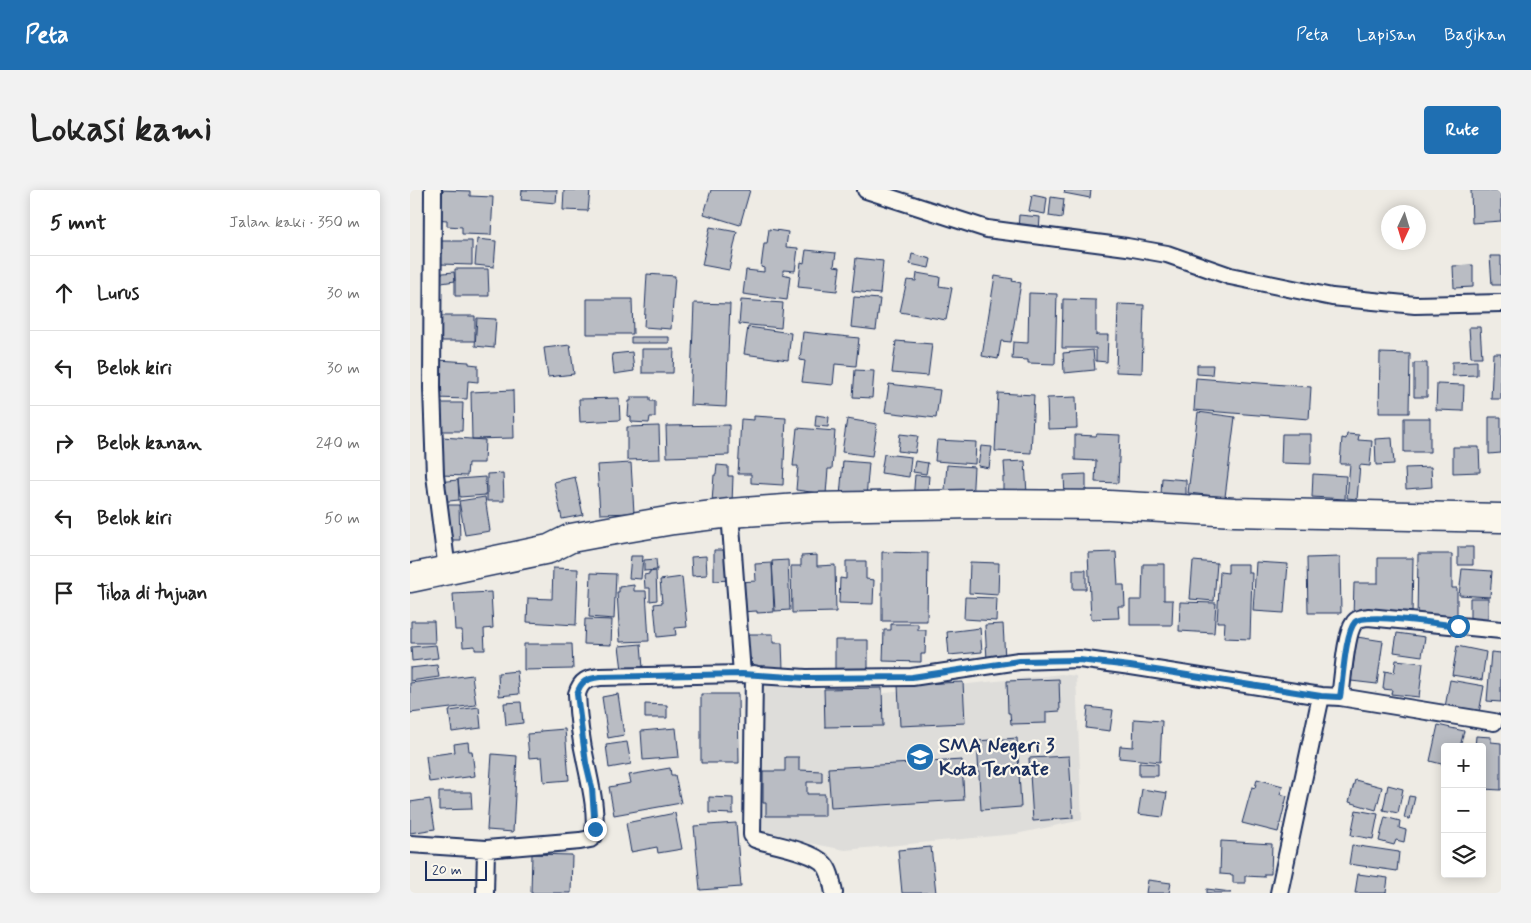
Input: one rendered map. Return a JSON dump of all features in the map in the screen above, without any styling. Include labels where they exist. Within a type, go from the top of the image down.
[{"type":"highway","points":[[410,578],[673,520],[730,513],[814,507],[976,504],[1109,505],[1235,512],[1501,518]]},
{"type":"street","points":[[434,190],[432,407],[435,475],[447,570]]},
{"type":"street","points":[[866,190],[987,229],[1167,254],[1230,276],[1332,297],[1415,305],[1501,303]]},
{"type":"street","points":[[730,513],[748,674],[752,835],[755,839],[814,857],[823,862],[827,868],[834,893]]},
{"type":"street","points":[[1340,697],[1348,643],[1354,622],[1358,619],[1368,617],[1501,630]]},
{"type":"street","points":[[410,844],[486,849],[580,841],[594,836],[592,788],[586,763],[577,694],[579,686],[588,679],[600,677],[748,674],[806,678],[912,677],[1019,661],[1079,660],[1130,666],[1321,696],[1340,697],[1494,722]]},
{"type":"street","points":[[1279,893],[1321,696]]},
{"type":"street","points":[[485,893],[486,849]]},
{"type":"shaded area","name":"SMA Negeri 3 Kota Ternate","points":[[1062,674],[1076,676],[1082,820],[1016,834],[845,850],[759,833],[761,683],[876,694]]},
{"type":"building","points":[[437,190],[470,191],[470,196],[493,197],[491,235],[462,234],[462,227],[447,226],[447,220],[435,219]]},
{"type":"building","points":[[522,190],[557,190],[556,203],[521,200]]},
{"type":"building","points":[[564,190],[590,190],[588,211],[563,210]]},
{"type":"building","points":[[711,190],[750,190],[740,225],[704,214]]},
{"type":"building","points":[[1065,190],[1091,190],[1090,198],[1064,193]]},
{"type":"building","points":[[1471,190],[1501,190],[1501,221],[1472,223]]},
{"type":"building","points":[[1032,195],[1047,198],[1045,214],[1029,211]]},
{"type":"building","points":[[1051,197],[1064,199],[1062,218],[1049,216]]},
{"type":"building","points":[[1019,215],[1040,217],[1039,232],[1018,229]]},
{"type":"building","points":[[710,227],[737,232],[729,270],[702,265]]},
{"type":"building","points":[[769,229],[788,232],[786,247],[798,248],[795,271],[783,270],[783,274],[790,276],[787,300],[743,294],[746,270],[764,272],[764,268],[761,267],[764,244],[767,244]]},
{"type":"building","points":[[477,239],[496,241],[494,267],[475,265]]},
{"type":"building","points":[[441,241],[472,241],[472,265],[440,264]]},
{"type":"building","points":[[806,250],[836,253],[834,266],[840,267],[837,291],[798,287],[801,262],[804,263]]},
{"type":"building","points":[[912,254],[931,259],[929,268],[910,264]]},
{"type":"building","points":[[1490,256],[1501,256],[1501,285],[1492,285]]},
{"type":"building","points":[[856,258],[883,261],[880,294],[852,291]]},
{"type":"building","points":[[1473,265],[1473,287],[1454,288],[1453,266]]},
{"type":"building","points":[[455,269],[488,269],[489,296],[455,296]]},
{"type":"building","points":[[454,272],[455,281],[435,284],[433,274]]},
{"type":"building","points":[[917,273],[940,277],[939,286],[952,288],[946,320],[900,312],[907,280],[916,281]]},
{"type":"building","points":[[647,274],[675,276],[671,329],[644,327]]},
{"type":"building","points":[[995,276],[1013,279],[1012,281],[1021,283],[1011,342],[1001,341],[998,359],[982,356]]},
{"type":"building","points":[[1029,293],[1057,294],[1055,364],[1028,363],[1028,360],[1012,359],[1013,342],[1028,343]]},
{"type":"building","points":[[854,297],[880,299],[876,330],[851,327]]},
{"type":"building","points":[[587,299],[632,299],[633,334],[587,334]]},
{"type":"building","points":[[1063,299],[1096,300],[1096,335],[1108,335],[1107,362],[1096,361],[1096,348],[1062,348]]},
{"type":"building","points":[[741,300],[783,303],[781,328],[739,324]]},
{"type":"building","points":[[694,303],[730,304],[726,407],[690,405]]},
{"type":"building","points":[[1118,304],[1144,305],[1142,373],[1116,372]]},
{"type":"building","points":[[440,316],[475,316],[475,341],[440,341]]},
{"type":"building","points":[[477,318],[496,319],[494,348],[475,346]]},
{"type":"building","points":[[748,327],[791,333],[788,360],[744,354]]},
{"type":"building","points":[[1469,327],[1480,327],[1482,357],[1471,357]]},
{"type":"building","points":[[803,332],[859,338],[856,366],[835,364],[833,385],[802,382],[805,361],[800,360]]},
{"type":"building","points":[[631,337],[669,337],[669,343],[631,343]]},
{"type":"building","points":[[896,341],[932,344],[928,376],[892,373]]},
{"type":"building","points":[[570,345],[574,374],[548,377],[544,348]]},
{"type":"building","points":[[642,349],[674,349],[673,373],[642,373]]},
{"type":"building","points":[[1093,350],[1095,370],[1064,373],[1063,353]]},
{"type":"building","points":[[632,352],[634,371],[614,374],[612,354]]},
{"type":"building","points":[[1380,353],[1410,354],[1409,413],[1379,413]]},
{"type":"building","points":[[1493,353],[1501,353],[1501,399],[1491,399]]},
{"type":"building","points":[[438,360],[469,362],[469,364],[478,365],[478,382],[468,381],[467,399],[436,398]]},
{"type":"building","points":[[1477,361],[1477,375],[1452,376],[1452,362]]},
{"type":"building","points":[[1414,363],[1427,363],[1427,397],[1414,397]]},
{"type":"building","points":[[1197,365],[1213,365],[1212,375],[1197,374]]},
{"type":"building","points":[[855,370],[874,371],[872,398],[853,397]]},
{"type":"building","points":[[1196,378],[1311,387],[1309,419],[1194,410]]},
{"type":"building","points":[[889,384],[940,390],[936,418],[885,412]]},
{"type":"building","points":[[1437,384],[1464,385],[1463,411],[1436,410]]},
{"type":"building","points":[[513,390],[514,438],[472,439],[471,392]]},
{"type":"building","points":[[998,393],[1034,395],[1031,453],[995,451]]},
{"type":"building","points":[[631,397],[650,397],[650,401],[655,401],[655,417],[650,417],[649,423],[631,422],[631,417],[628,416]]},
{"type":"building","points":[[1076,397],[1077,428],[1048,429],[1047,398]]},
{"type":"building","points":[[619,398],[620,420],[580,422],[579,399]]},
{"type":"building","points":[[440,403],[463,403],[462,431],[439,431]]},
{"type":"building","points":[[1198,412],[1235,417],[1225,497],[1188,493]]},
{"type":"building","points":[[816,415],[829,417],[828,427],[815,426]]},
{"type":"building","points":[[754,416],[786,418],[783,485],[751,483],[751,474],[738,474],[741,419],[754,420]]},
{"type":"building","points":[[1489,417],[1501,417],[1501,453],[1489,454]]},
{"type":"building","points":[[1404,418],[1430,418],[1430,452],[1404,452]]},
{"type":"building","points":[[847,419],[877,424],[872,456],[842,452]]},
{"type":"building","points":[[729,425],[729,455],[667,457],[666,426]]},
{"type":"building","points":[[659,426],[660,459],[627,460],[627,427]]},
{"type":"building","points":[[797,428],[835,431],[832,469],[828,469],[826,494],[796,490],[798,466],[793,466]]},
{"type":"building","points":[[900,434],[918,436],[915,453],[898,451]]},
{"type":"building","points":[[1097,434],[1120,435],[1118,483],[1095,482],[1096,461],[1075,460],[1075,435],[1096,436]]},
{"type":"building","points":[[1282,434],[1311,434],[1311,464],[1281,463]]},
{"type":"building","points":[[1347,434],[1359,435],[1358,440],[1372,441],[1370,466],[1360,465],[1357,499],[1347,498],[1350,464],[1340,464],[1342,438],[1346,439]]},
{"type":"building","points":[[442,437],[485,440],[484,463],[468,463],[467,476],[441,475]]},
{"type":"building","points":[[1392,438],[1394,464],[1376,465],[1375,439]]},
{"type":"building","points":[[937,440],[976,442],[975,464],[935,461]]},
{"type":"building","points":[[981,446],[992,447],[989,468],[978,466]]},
{"type":"building","points":[[1453,447],[1479,447],[1480,472],[1453,473]]},
{"type":"building","points":[[884,454],[911,457],[909,477],[881,473]]},
{"type":"building","points":[[843,461],[869,463],[866,498],[840,496]]},
{"type":"building","points":[[915,461],[928,463],[926,474],[913,472]]},
{"type":"building","points":[[1025,461],[1027,494],[1006,495],[1006,490],[1003,490],[1003,477],[1005,477],[1004,462]]},
{"type":"building","points":[[631,463],[634,513],[600,514],[597,465]]},
{"type":"building","points":[[717,465],[728,466],[728,476],[733,476],[732,504],[712,502],[714,475],[716,475]]},
{"type":"building","points":[[947,465],[974,467],[972,503],[944,501]]},
{"type":"building","points":[[1431,467],[1432,487],[1406,489],[1405,468]]},
{"type":"building","points":[[503,473],[504,501],[487,501],[487,474]]},
{"type":"building","points":[[1086,474],[1086,498],[1065,498],[1064,475]]},
{"type":"building","points":[[1313,474],[1346,476],[1345,499],[1312,497]]},
{"type":"building","points":[[915,475],[929,476],[927,502],[913,501]]},
{"type":"building","points":[[485,477],[486,495],[460,497],[458,479]]},
{"type":"building","points":[[575,477],[583,515],[562,519],[554,482]]},
{"type":"building","points":[[1162,478],[1186,480],[1186,496],[1161,495]]},
{"type":"building","points":[[458,480],[459,500],[439,502],[437,482]]},
{"type":"building","points":[[485,497],[490,531],[465,535],[459,501]]},
{"type":"building","points":[[442,505],[459,505],[460,540],[443,540]]},
{"type":"building","points":[[1458,547],[1473,547],[1473,565],[1458,565]]},
{"type":"building","points":[[714,550],[729,550],[730,580],[714,581]]},
{"type":"building","points":[[882,552],[928,553],[927,621],[882,621]]},
{"type":"building","points":[[1116,552],[1118,585],[1124,585],[1125,606],[1118,606],[1119,618],[1091,619],[1088,553]]},
{"type":"building","points":[[1418,554],[1452,554],[1452,588],[1457,588],[1457,621],[1417,620]]},
{"type":"building","points":[[817,555],[817,566],[835,565],[836,612],[792,613],[791,566],[801,566],[801,556]]},
{"type":"building","points":[[631,556],[643,556],[641,579],[629,578]]},
{"type":"building","points":[[706,556],[707,575],[692,576],[691,557]]},
{"type":"building","points":[[1340,557],[1341,613],[1308,613],[1307,558]]},
{"type":"building","points":[[1378,558],[1413,558],[1412,614],[1353,617],[1354,583],[1378,583]]},
{"type":"building","points":[[656,559],[657,570],[644,571],[644,560]]},
{"type":"building","points":[[788,560],[790,610],[775,611],[772,561]]},
{"type":"building","points":[[846,561],[866,561],[866,579],[874,580],[873,604],[839,603],[840,578],[846,579]]},
{"type":"building","points":[[1193,561],[1217,563],[1214,601],[1190,599]]},
{"type":"building","points":[[970,562],[999,563],[998,595],[969,593]]},
{"type":"building","points":[[1256,562],[1288,564],[1284,613],[1253,611]]},
{"type":"building","points":[[772,563],[774,612],[740,612],[738,582],[756,581],[755,564]]},
{"type":"building","points":[[1143,564],[1164,564],[1164,600],[1173,600],[1172,625],[1130,625],[1130,600],[1142,600]]},
{"type":"building","points":[[1228,564],[1248,564],[1248,573],[1252,573],[1250,639],[1224,638],[1225,622],[1217,622],[1220,572],[1228,573]]},
{"type":"building","points":[[553,568],[578,569],[576,625],[527,622],[528,598],[552,599]]},
{"type":"building","points":[[1462,569],[1492,571],[1490,597],[1459,595]]},
{"type":"building","points":[[1073,570],[1086,570],[1086,589],[1073,589]]},
{"type":"building","points":[[656,571],[657,600],[650,601],[650,588],[645,588],[644,575]]},
{"type":"building","points":[[591,573],[616,574],[614,619],[589,617]]},
{"type":"building","points":[[682,577],[687,627],[675,628],[676,635],[657,637],[654,604],[662,603],[660,580]]},
{"type":"building","points":[[634,585],[634,591],[646,591],[649,641],[620,642],[617,592],[619,592],[619,587]]},
{"type":"building","points":[[491,592],[493,628],[484,629],[485,650],[475,650],[475,646],[463,647],[462,630],[455,630],[453,594]]},
{"type":"building","points":[[965,597],[997,598],[996,621],[964,619]]},
{"type":"building","points":[[1470,598],[1488,598],[1488,627],[1470,627]]},
{"type":"building","points":[[1180,602],[1216,603],[1214,633],[1179,631]]},
{"type":"building","points":[[585,619],[612,620],[611,645],[584,644]]},
{"type":"building","points":[[411,621],[434,621],[435,643],[411,643]]},
{"type":"building","points":[[891,624],[918,624],[918,630],[926,630],[925,654],[921,654],[921,662],[883,661],[884,630],[891,630]]},
{"type":"building","points":[[1003,624],[1005,659],[987,660],[985,625]]},
{"type":"building","points":[[980,628],[982,652],[949,655],[947,632]]},
{"type":"building","points":[[1397,633],[1425,637],[1422,656],[1394,652]]},
{"type":"building","points":[[747,634],[773,634],[773,643],[782,643],[783,669],[752,670],[751,658],[747,658]]},
{"type":"building","points":[[1357,637],[1383,641],[1377,684],[1351,681]]},
{"type":"building","points":[[835,640],[868,640],[868,676],[835,676]]},
{"type":"building","points":[[524,644],[572,644],[573,669],[524,670]]},
{"type":"building","points":[[641,644],[643,668],[622,670],[619,646]]},
{"type":"building","points":[[436,645],[438,658],[412,661],[411,647]]},
{"type":"building","points":[[1457,646],[1486,652],[1482,680],[1452,675]]},
{"type":"building","points":[[1491,652],[1501,653],[1501,702],[1487,701]]},
{"type":"building","points":[[1396,660],[1423,663],[1419,697],[1391,694],[1392,690],[1383,689],[1385,671],[1394,673]]},
{"type":"building","points":[[437,665],[439,677],[410,681],[410,668]]},
{"type":"building","points":[[517,671],[519,694],[499,696],[498,673]]},
{"type":"building","points":[[472,675],[476,705],[410,713],[410,683]]},
{"type":"building","points":[[1059,679],[1060,711],[1046,712],[1046,723],[1011,724],[1010,713],[1008,713],[1007,681]]},
{"type":"building","points":[[1450,680],[1484,686],[1479,713],[1445,707]]},
{"type":"building","points":[[963,682],[965,723],[900,726],[898,685]]},
{"type":"building","points":[[882,688],[883,726],[825,727],[824,689]]},
{"type":"building","points":[[618,694],[624,735],[608,738],[602,697]]},
{"type":"building","points":[[701,694],[738,694],[739,763],[701,763]]},
{"type":"building","points":[[521,702],[523,723],[506,725],[504,703]]},
{"type":"building","points":[[645,704],[667,705],[667,718],[645,718]]},
{"type":"building","points":[[479,707],[481,728],[452,732],[449,711]]},
{"type":"building","points":[[1088,707],[1113,710],[1110,731],[1086,728]]},
{"type":"building","points":[[1134,719],[1162,721],[1160,762],[1119,758],[1120,746],[1133,747]]},
{"type":"building","points":[[1438,725],[1464,731],[1461,743],[1441,743],[1441,764],[1430,761]]},
{"type":"building","points":[[676,728],[679,757],[643,760],[641,731]]},
{"type":"building","points":[[565,729],[569,780],[544,782],[542,757],[529,758],[527,734]]},
{"type":"building","points":[[1476,736],[1491,737],[1491,742],[1501,743],[1501,790],[1486,789],[1486,743],[1475,743]]},
{"type":"building","points":[[1017,738],[1021,807],[981,810],[977,741]]},
{"type":"building","points":[[468,742],[469,751],[472,751],[475,776],[429,782],[426,756],[455,752],[454,744]]},
{"type":"building","points":[[627,742],[631,764],[609,768],[606,745]]},
{"type":"building","points":[[492,754],[517,756],[513,832],[487,830]]},
{"type":"building","points":[[1069,756],[1073,818],[1033,821],[1029,758]]},
{"type":"building","points":[[785,757],[799,757],[799,770],[822,771],[822,782],[807,782],[807,794],[825,794],[825,816],[766,816],[766,803],[763,803],[763,771],[785,771]]},
{"type":"building","points":[[962,760],[964,800],[831,808],[828,768]]},
{"type":"building","points":[[1139,763],[1158,764],[1158,776],[1139,776]]},
{"type":"building","points":[[670,768],[671,775],[675,775],[681,803],[614,815],[609,787],[631,783],[629,775]]},
{"type":"building","points":[[1257,779],[1283,786],[1280,794],[1287,796],[1278,832],[1242,823],[1252,787],[1255,788]]},
{"type":"building","points":[[1355,780],[1382,787],[1376,810],[1349,802]]},
{"type":"building","points":[[1388,785],[1403,789],[1398,813],[1383,810]]},
{"type":"building","points":[[1142,789],[1167,793],[1163,817],[1138,814]]},
{"type":"building","points":[[439,792],[471,792],[472,809],[439,810]]},
{"type":"building","points":[[1409,796],[1415,797],[1410,819],[1404,818]]},
{"type":"building","points":[[709,797],[733,798],[733,814],[709,813]]},
{"type":"building","points":[[430,799],[435,829],[410,833],[410,802]]},
{"type":"building","points":[[1356,810],[1378,814],[1373,839],[1351,835]]},
{"type":"building","points":[[675,813],[682,849],[658,853],[657,847],[631,852],[626,823]]},
{"type":"building","points":[[1385,817],[1400,821],[1399,828],[1406,830],[1404,842],[1396,840],[1394,845],[1379,841]]},
{"type":"building","points":[[736,823],[741,887],[700,890],[694,826]]},
{"type":"building","points":[[1221,841],[1272,844],[1271,874],[1264,874],[1264,877],[1245,876],[1245,883],[1233,883],[1233,875],[1220,874]]},
{"type":"building","points":[[1352,845],[1399,852],[1397,871],[1349,864]]},
{"type":"building","points":[[931,847],[936,893],[902,893],[898,850]]},
{"type":"building","points":[[532,854],[572,855],[571,893],[531,893]]},
{"type":"building","points":[[1358,874],[1388,878],[1386,893],[1355,893]]},
{"type":"building","points":[[1148,880],[1171,883],[1169,893],[1146,893]]},
{"type":"building","points":[[1207,889],[1231,892],[1231,893],[1207,893]]},
{"type":"place","name":"SMA Negeri 3 Kota Ternate","points":[[920,757]]},
{"type":"route","points":[[595,829],[592,788],[586,763],[577,694],[579,686],[588,679],[666,674],[742,674],[806,678],[912,677],[1019,661],[1052,659],[1130,666],[1321,696],[1340,697],[1348,643],[1354,622],[1358,619],[1368,617],[1458,626]]}]
